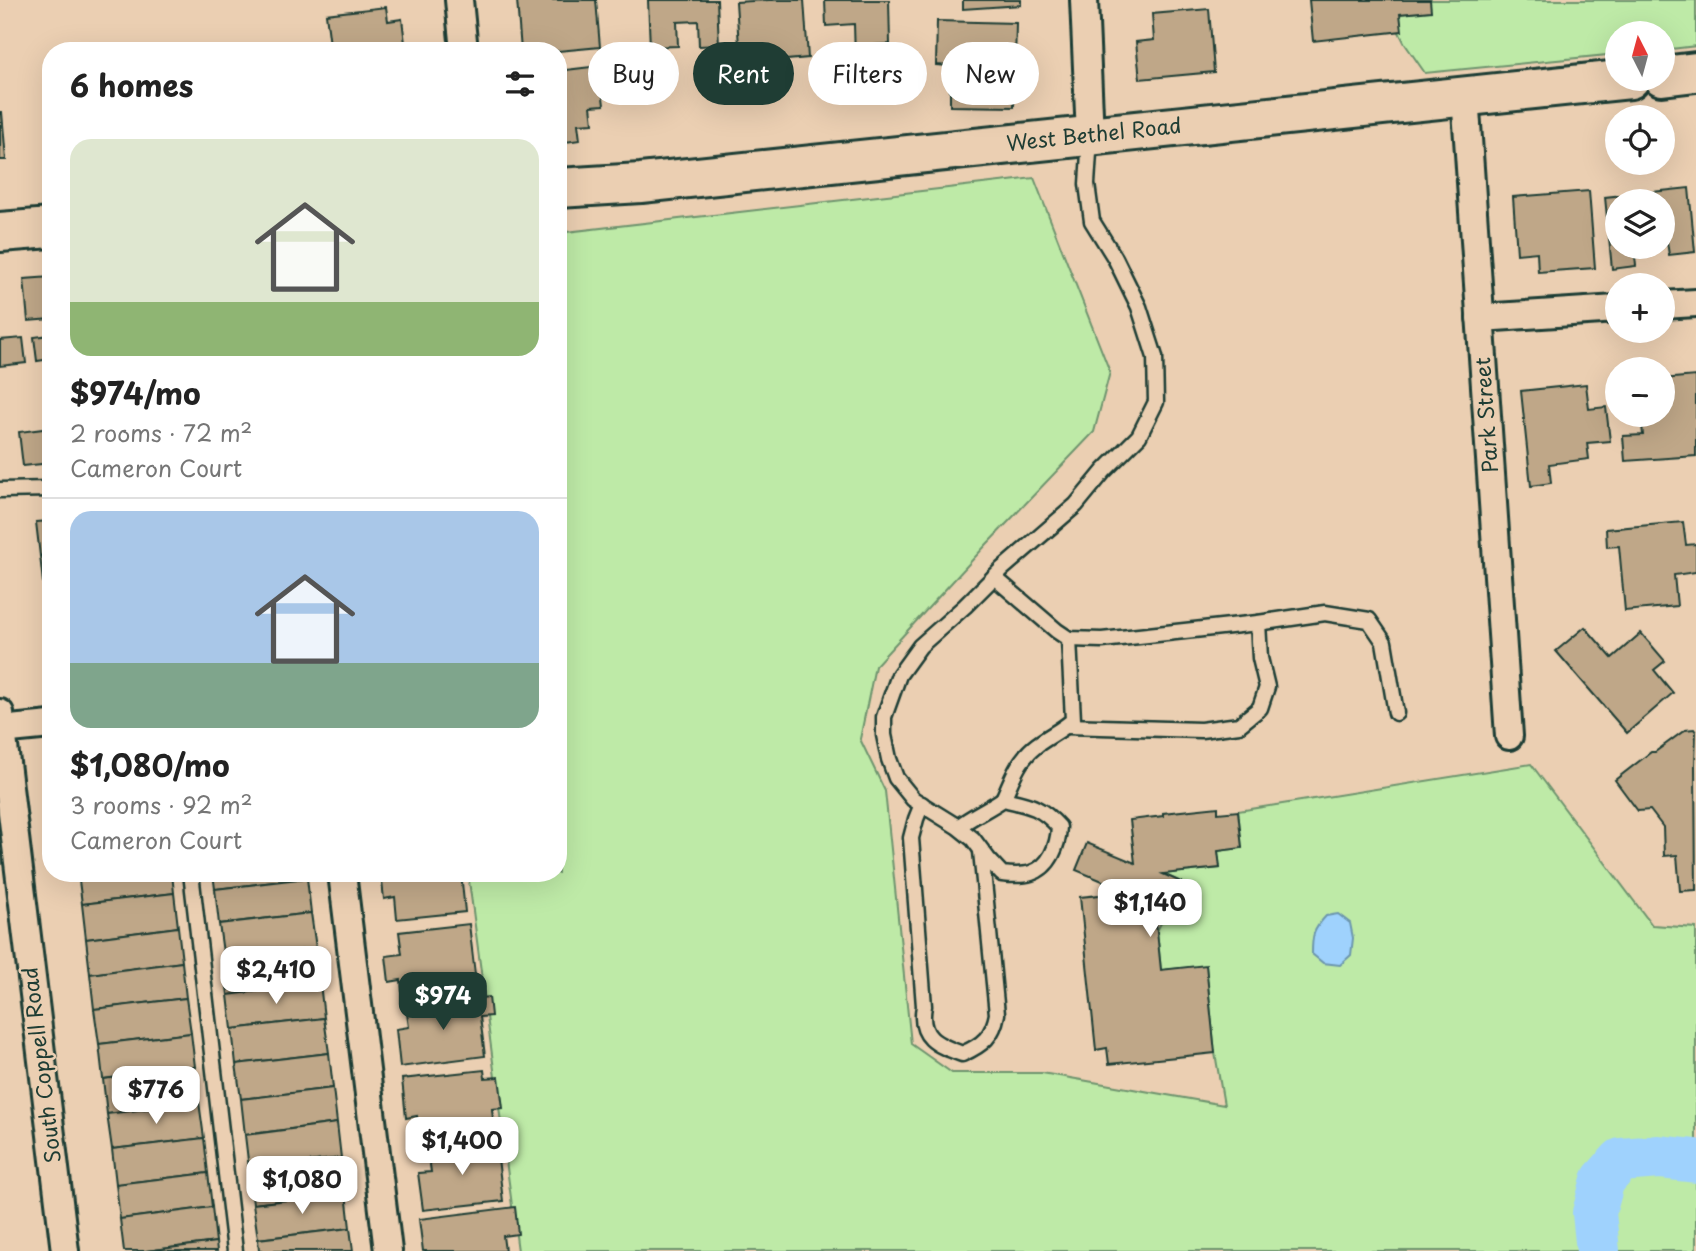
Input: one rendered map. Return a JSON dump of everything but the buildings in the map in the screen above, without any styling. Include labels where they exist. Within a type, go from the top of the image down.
[{"type":"main road","points":[[1675,74],[1696,72]]},
{"type":"main road","name":"West Bethel Road","points":[[567,187],[641,183],[1605,81]]},
{"type":"main road","points":[[0,232],[42,229]]},
{"type":"street","points":[[459,0],[463,42]]},
{"type":"street","points":[[1084,0],[1090,136]]},
{"type":"street","name":"Park Street","points":[[1465,95],[1509,736]]},
{"type":"street","points":[[1675,304],[1696,303]]},
{"type":"street","points":[[1480,318],[1605,310]]},
{"type":"street","points":[[1,724],[42,725]]},
{"type":"street","name":"South Coppell Road","points":[[1,724],[65,1251]]},
{"type":"street","points":[[342,882],[388,1251]]},
{"type":"lane","points":[[1003,799],[1035,807],[1059,827],[1058,839],[1050,860],[1032,873],[1002,874],[974,839],[914,799],[896,778],[889,759],[884,735],[884,717],[899,675],[920,646],[994,576],[1076,505],[1104,471],[1139,436],[1156,402],[1155,357],[1139,307],[1115,258],[1092,220],[1087,184],[1090,136]]},
{"type":"lane","points":[[0,490],[42,489]]},
{"type":"lane","points":[[994,576],[1069,639],[1102,640],[1325,613],[1369,620],[1384,642],[1396,713]]},
{"type":"lane","points":[[1067,726],[1202,730],[1239,725],[1260,708],[1267,687],[1260,658],[1258,623]]},
{"type":"lane","points":[[958,827],[970,817],[1003,799],[1024,758],[1048,736],[1073,720],[1069,639]]},
{"type":"lane","points":[[922,804],[911,838],[924,1006],[922,1019],[929,1037],[941,1046],[962,1054],[974,1049],[987,1038],[994,1029],[997,1013],[981,850]]},
{"type":"lane","points":[[192,882],[235,1251]]},
{"type":"green space","points":[[1409,0],[1696,0],[1696,46],[1675,49],[1675,21],[1605,21],[1605,55],[1425,73],[1405,44],[1388,10]]},
{"type":"green space","points":[[1034,178],[1110,372],[1094,432],[875,666],[860,739],[885,791],[911,1044],[952,1073],[1042,1073],[1224,1105],[1215,1053],[1206,966],[1161,970],[1157,931],[1181,882],[1163,874],[1220,868],[1218,851],[1242,848],[1238,811],[1531,764],[1652,925],[1696,928],[1696,1251],[518,1251],[469,882],[567,882],[567,232]]},
{"type":"water","points":[[1338,914],[1350,923],[1353,938],[1351,955],[1340,965],[1323,963],[1312,954],[1314,933],[1326,916]]},
{"type":"waterway","points":[[1598,1251],[1594,1213],[1603,1180],[1621,1160],[1659,1157],[1696,1161]]}]
